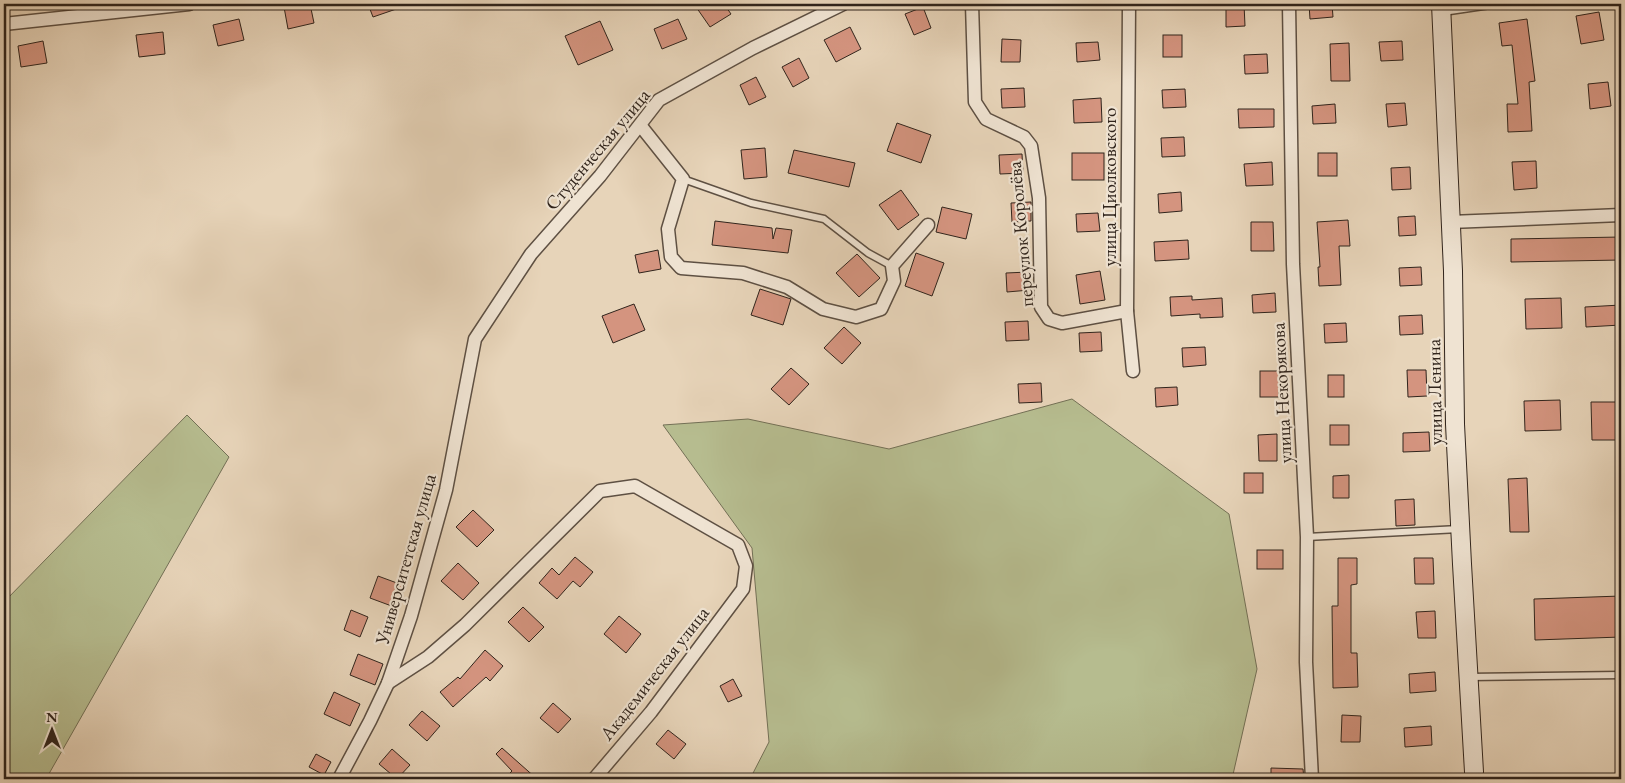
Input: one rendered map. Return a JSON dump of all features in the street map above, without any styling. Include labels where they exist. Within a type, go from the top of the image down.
[{"type":"street","points":[[4,24],[190,4]]},
{"type":"street","name":"Студенческая улица","points":[[475,339],[531,254],[600,176],[659,100],[753,48],[843,4]]},
{"type":"street","name":"переулок Королёва","points":[[972,4],[975,102],[986,119],[1024,137],[1031,146],[1039,198],[1041,307],[1049,319],[1062,324],[1127,311]]},
{"type":"street","name":"улица Циолковского","points":[[1129,4],[1127,311],[1133,371]]},
{"type":"street","name":"улица Некорякова","points":[[1289,4],[1293,264],[1307,537],[1306,662],[1312,779]]},
{"type":"street","name":"улица Ленина","points":[[1441,8],[1453,271],[1455,424],[1474,776]]},
{"type":"street","points":[[640,125],[683,179],[668,229],[671,257],[681,268],[743,273],[787,286],[822,309],[856,317],[880,309],[894,282],[892,266],[928,225]]},
{"type":"street","points":[[1450,222],[1621,214]]},
{"type":"street","name":"Университетская улица","points":[[339,779],[388,683],[411,616],[446,490],[475,339]]},
{"type":"street","name":"Академическая улица","points":[[388,683],[428,657],[465,625],[600,491],[635,486],[738,544],[746,566],[743,589],[651,712],[594,779]]},
{"type":"lane","points":[[1441,8],[1497,4]]},
{"type":"lane","points":[[683,179],[750,203],[824,219],[868,252],[892,266]]},
{"type":"lane","points":[[1307,537],[1460,529]]},
{"type":"lane","points":[[1468,676],[1621,675]]},
{"type":"green space","points":[[1072,399],[1229,514],[1257,669],[1232,779],[750,779],[769,742],[752,548],[663,425],[748,419],[889,449]]},
{"type":"green space","points":[[187,415],[229,457],[46,779],[4,779],[4,602]]},
{"type":"building","points":[[310,4],[314,23],[288,29],[284,7]]},
{"type":"building","points":[[368,4],[404,4],[405,6],[373,17]]},
{"type":"building","points":[[694,4],[724,4],[731,14],[710,27]]},
{"type":"building","points":[[1244,4],[1245,26],[1226,27],[1226,5]]},
{"type":"building","points":[[1309,4],[1332,4],[1333,17],[1310,19]]},
{"type":"building","points":[[923,7],[931,28],[914,35],[905,14]]},
{"type":"building","points":[[1599,12],[1604,40],[1581,44],[1576,16]]},
{"type":"building","points":[[239,19],[244,40],[218,46],[213,25]]},
{"type":"building","points":[[678,19],[687,39],[662,49],[654,29]]},
{"type":"building","points":[[1527,19],[1535,81],[1529,82],[1532,131],[1508,132],[1507,104],[1518,104],[1512,45],[1502,46],[1499,23]]},
{"type":"building","points":[[600,21],[613,50],[578,65],[565,36]]},
{"type":"building","points":[[850,27],[861,49],[836,62],[824,40]]},
{"type":"building","points":[[163,32],[165,54],[139,57],[136,35]]},
{"type":"building","points":[[1163,35],[1182,35],[1182,57],[1163,57]]},
{"type":"building","points":[[1002,39],[1021,40],[1020,62],[1001,62]]},
{"type":"building","points":[[43,41],[47,63],[21,67],[18,46]]},
{"type":"building","points":[[1402,41],[1403,60],[1381,61],[1379,42]]},
{"type":"building","points":[[1098,42],[1100,60],[1077,62],[1076,43]]},
{"type":"building","points":[[1349,43],[1350,81],[1331,81],[1330,44]]},
{"type":"building","points":[[1267,54],[1268,73],[1245,74],[1244,55]]},
{"type":"building","points":[[799,58],[809,78],[793,87],[782,67]]},
{"type":"building","points":[[756,77],[766,97],[749,105],[740,85]]},
{"type":"building","points":[[1608,82],[1611,106],[1590,109],[1588,84]]},
{"type":"building","points":[[1024,88],[1025,107],[1002,108],[1001,89]]},
{"type":"building","points":[[1185,89],[1186,107],[1163,108],[1162,90]]},
{"type":"building","points":[[1101,98],[1102,122],[1074,123],[1073,100]]},
{"type":"building","points":[[1405,103],[1407,125],[1388,127],[1386,104]]},
{"type":"building","points":[[1335,104],[1336,123],[1313,124],[1312,106]]},
{"type":"building","points":[[1238,109],[1274,109],[1274,127],[1239,128]]},
{"type":"building","points":[[897,123],[931,135],[921,163],[887,151]]},
{"type":"building","points":[[1184,137],[1185,156],[1162,157],[1161,138]]},
{"type":"building","points":[[765,148],[767,177],[744,179],[741,150]]},
{"type":"building","points":[[794,150],[855,163],[849,187],[788,173]]},
{"type":"building","points":[[1072,153],[1104,153],[1104,180],[1072,180]]},
{"type":"building","points":[[1318,153],[1337,153],[1337,176],[1318,176]]},
{"type":"building","points":[[1022,154],[1023,173],[1000,174],[999,155]]},
{"type":"building","points":[[1536,161],[1537,188],[1514,190],[1512,162]]},
{"type":"building","points":[[1272,162],[1273,185],[1246,186],[1244,164]]},
{"type":"building","points":[[1410,167],[1411,189],[1392,190],[1391,168]]},
{"type":"building","points":[[901,190],[919,215],[898,230],[879,205]]},
{"type":"building","points":[[1181,192],[1182,211],[1159,213],[1158,194]]},
{"type":"building","points":[[1031,202],[1031,221],[1012,222],[1011,203]]},
{"type":"building","points":[[942,207],[972,214],[966,239],[936,232]]},
{"type":"building","points":[[1098,213],[1100,231],[1077,232],[1076,214]]},
{"type":"building","points":[[1415,216],[1416,235],[1399,236],[1398,217]]},
{"type":"building","points":[[1348,220],[1350,246],[1339,246],[1341,285],[1319,286],[1318,267],[1320,267],[1317,222]]},
{"type":"building","points":[[715,221],[772,228],[773,239],[776,228],[792,230],[788,253],[712,245]]},
{"type":"building","points":[[1251,222],[1273,222],[1274,251],[1251,251]]},
{"type":"building","points":[[1621,237],[1621,260],[1511,262],[1511,239]]},
{"type":"building","points":[[1188,240],[1189,259],[1155,261],[1154,242]]},
{"type":"building","points":[[658,250],[661,269],[639,273],[635,255]]},
{"type":"building","points":[[916,253],[944,263],[932,296],[905,286]]},
{"type":"building","points":[[857,254],[880,278],[859,297],[836,273]]},
{"type":"building","points":[[1421,267],[1422,285],[1400,286],[1399,268]]},
{"type":"building","points":[[1100,271],[1105,300],[1080,304],[1076,275]]},
{"type":"building","points":[[1029,272],[1030,290],[1007,292],[1006,273]]},
{"type":"building","points":[[760,289],[791,299],[783,325],[751,315]]},
{"type":"building","points":[[1275,293],[1276,312],[1253,313],[1252,295]]},
{"type":"building","points":[[1192,296],[1192,300],[1222,298],[1223,317],[1200,318],[1200,314],[1171,316],[1170,297]]},
{"type":"building","points":[[1561,298],[1562,328],[1526,329],[1525,299]]},
{"type":"building","points":[[634,304],[645,330],[613,343],[602,316]]},
{"type":"building","points":[[1621,305],[1621,325],[1586,327],[1585,307]]},
{"type":"building","points":[[1422,315],[1423,334],[1400,335],[1399,316]]},
{"type":"building","points":[[1028,321],[1029,340],[1006,341],[1005,322]]},
{"type":"building","points":[[1346,323],[1347,342],[1325,343],[1324,324]]},
{"type":"building","points":[[844,327],[861,343],[842,364],[824,348]]},
{"type":"building","points":[[1101,332],[1102,351],[1080,352],[1079,333]]},
{"type":"building","points":[[1205,347],[1206,365],[1183,367],[1182,348]]},
{"type":"building","points":[[791,368],[809,384],[789,405],[771,389]]},
{"type":"building","points":[[1407,370],[1426,370],[1427,396],[1408,397]]},
{"type":"building","points":[[1260,371],[1279,371],[1279,397],[1260,397]]},
{"type":"building","points":[[1328,375],[1344,375],[1344,397],[1328,397]]},
{"type":"building","points":[[1041,383],[1042,402],[1019,403],[1018,384]]},
{"type":"building","points":[[1177,387],[1178,405],[1156,407],[1155,388]]},
{"type":"building","points":[[1560,400],[1561,430],[1525,431],[1524,401]]},
{"type":"building","points":[[1591,402],[1621,402],[1621,440],[1592,440]]},
{"type":"building","points":[[1330,425],[1349,425],[1349,445],[1330,445]]},
{"type":"building","points":[[1429,432],[1430,451],[1403,452],[1403,433]]},
{"type":"building","points":[[1277,434],[1277,461],[1259,461],[1258,435]]},
{"type":"building","points":[[1244,473],[1263,473],[1263,493],[1244,493]]},
{"type":"building","points":[[1349,475],[1349,498],[1333,498],[1333,476]]},
{"type":"building","points":[[1527,478],[1529,532],[1510,532],[1508,479]]},
{"type":"building","points":[[1414,499],[1415,525],[1396,526],[1395,500]]},
{"type":"building","points":[[473,510],[494,530],[477,547],[456,527]]},
{"type":"building","points":[[1257,550],[1283,550],[1283,569],[1257,569]]},
{"type":"building","points":[[575,557],[593,572],[580,587],[573,581],[557,599],[539,583],[552,568],[559,575]]},
{"type":"building","points":[[1338,558],[1357,558],[1357,584],[1351,585],[1351,653],[1357,653],[1358,687],[1333,688],[1332,606],[1338,606]]},
{"type":"building","points":[[1414,558],[1433,558],[1434,584],[1415,584]]},
{"type":"building","points":[[458,563],[479,583],[463,600],[441,581]]},
{"type":"building","points":[[378,576],[405,586],[397,608],[370,598]]},
{"type":"building","points":[[1621,596],[1621,637],[1535,640],[1534,599]]},
{"type":"building","points":[[523,607],[544,627],[529,642],[508,622]]},
{"type":"building","points":[[351,610],[368,617],[360,637],[344,630]]},
{"type":"building","points":[[1435,611],[1436,638],[1418,638],[1416,612]]},
{"type":"building","points":[[619,616],[641,634],[626,653],[604,634]]},
{"type":"building","points":[[485,650],[503,666],[490,681],[486,677],[453,707],[440,692],[458,677],[460,679]]},
{"type":"building","points":[[358,654],[383,664],[375,685],[350,675]]},
{"type":"building","points":[[1435,672],[1436,691],[1410,693],[1409,674]]},
{"type":"building","points":[[733,679],[742,696],[728,702],[720,686]]},
{"type":"building","points":[[334,692],[360,704],[350,726],[324,714]]},
{"type":"building","points":[[553,703],[571,719],[558,733],[540,718]]},
{"type":"building","points":[[422,711],[440,726],[427,741],[409,725]]},
{"type":"building","points":[[1342,715],[1361,716],[1360,742],[1341,742]]},
{"type":"building","points":[[1431,726],[1432,745],[1405,747],[1404,728]]},
{"type":"building","points":[[668,730],[686,744],[674,759],[656,744]]},
{"type":"building","points":[[502,748],[537,779],[504,779],[512,771],[496,754]]},
{"type":"building","points":[[392,749],[410,765],[397,779],[379,764]]},
{"type":"building","points":[[316,754],[331,762],[324,775],[309,767]]},
{"type":"building","points":[[1271,768],[1303,769],[1304,779],[1271,779]]}]
